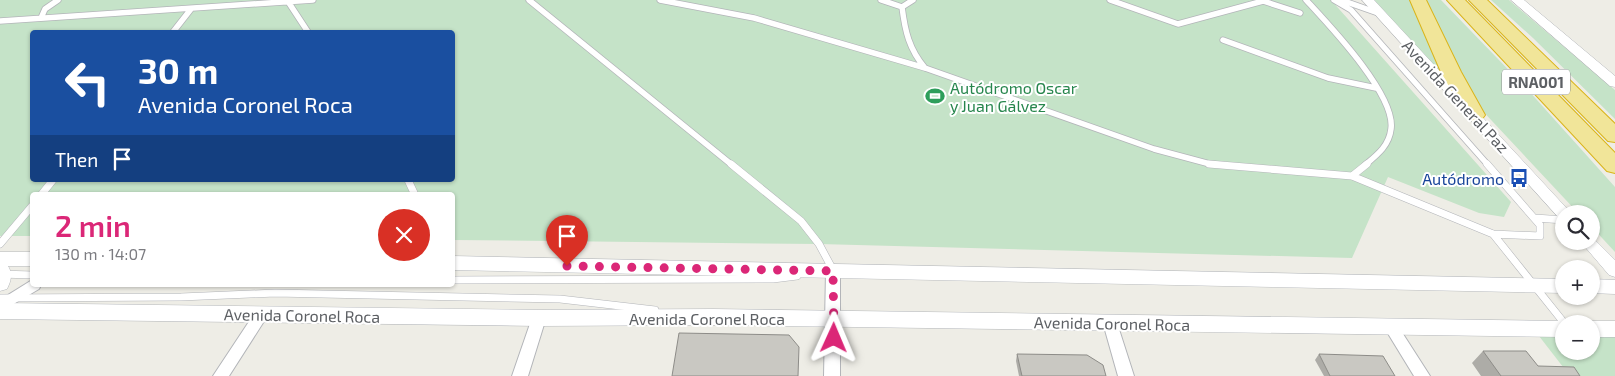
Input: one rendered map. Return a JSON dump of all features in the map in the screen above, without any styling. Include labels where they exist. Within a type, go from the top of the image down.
[{"type":"highway","points":[[1418,0],[1451,72],[1475,115]]},
{"type":"highway","name":"RNA001","points":[[1455,0],[1615,166]]},
{"type":"highway","name":"RNA001","points":[[1477,0],[1615,136]]},
{"type":"main road","points":[[2,286],[30,261]]},
{"type":"main road","points":[[455,263],[1555,286]]},
{"type":"main road","name":"Avenida Coronel Roca","points":[[2,286],[262,315],[540,318],[713,317],[1555,328]]},
{"type":"main road","points":[[1600,286],[1615,287]]},
{"type":"main road","points":[[1600,329],[1615,329]]},
{"type":"street","name":"Avenida General Paz","points":[[1368,0],[1556,205]]},
{"type":"street","points":[[1517,0],[1615,83]]},
{"type":"street","points":[[1596,250],[1615,271]]},
{"type":"street","points":[[832,376],[833,271]]},
{"type":"street","points":[[2,286],[30,285]]},
{"type":"street","points":[[221,376],[262,315]]},
{"type":"street","points":[[520,376],[540,318]]},
{"type":"street","points":[[1110,323],[1126,376]]},
{"type":"street","points":[[1390,326],[1422,376]]},
{"type":"lane","points":[[40,18],[45,9],[58,0]]},
{"type":"lane","points":[[0,21],[313,0]]},
{"type":"lane","points":[[455,280],[773,279],[833,271],[818,244],[801,221],[529,0]]},
{"type":"lane","points":[[660,0],[754,18],[925,68],[1154,149],[1210,164],[1352,176],[1493,234],[1540,236],[1540,225],[1341,1]]},
{"type":"lane","points":[[881,0],[902,7]]},
{"type":"lane","points":[[902,7],[913,0]]},
{"type":"lane","points":[[1110,0],[1178,24],[1184,24],[1263,1],[1300,13]]},
{"type":"lane","points":[[1306,0],[1346,45],[1386,104],[1392,121],[1392,132],[1389,141],[1352,176]]},
{"type":"lane","points":[[1334,0],[1380,14]]},
{"type":"lane","points":[[288,1],[307,30]]},
{"type":"lane","points":[[902,7],[906,39],[912,53],[925,68]]},
{"type":"lane","points":[[175,30],[192,9]]},
{"type":"lane","points":[[1223,40],[1328,78],[1376,88]]},
{"type":"lane","points":[[43,192],[51,182]]},
{"type":"lane","points":[[0,244],[30,208]]},
{"type":"lane","points":[[1534,218],[1555,219]]},
{"type":"lane","points":[[1493,234],[1558,315]]},
{"type":"lane","points":[[2,286],[30,275]]},
{"type":"lane","points":[[2,286],[181,297],[266,293],[560,299],[713,317]]},
{"type":"green space","name":"Autódromo Oscar y Juan Gálvez","points":[[0,0],[1331,0],[1511,202],[1504,217],[1479,213],[1388,177],[1352,258],[819,244],[455,240],[455,192],[30,192],[30,236],[0,236]]},
{"type":"green space","points":[[1373,0],[1410,0],[1447,79]]},
{"type":"green space","points":[[1422,0],[1441,0],[1528,90],[1615,187],[1615,252],[1600,236],[1600,205],[1571,205],[1477,105]]},
{"type":"green space","points":[[1491,0],[1509,0],[1615,90],[1615,119],[1533,38]]},
{"type":"green space","points":[[1539,336],[1555,337],[1555,357]]},
{"type":"green space","points":[[1600,337],[1615,337],[1615,376],[1570,376],[1558,360],[1600,360]]},
{"type":"building","points":[[679,333],[789,335],[799,347],[798,376],[672,376]]},
{"type":"building","points":[[1483,351],[1526,351],[1538,366],[1574,367],[1580,376],[1501,376]]},
{"type":"building","points":[[1017,354],[1087,355],[1103,365],[1106,376],[1022,376]]},
{"type":"building","points":[[1319,354],[1383,356],[1395,376],[1330,376]]},
{"type":"place","name":"Autódromo Oscar y Juan Gálvez","points":[[935,96]]},
{"type":"place","name":"Autódromo","points":[[1519,178]]},
{"type":"route","points":[[567,266],[833,271],[834,338]]}]
